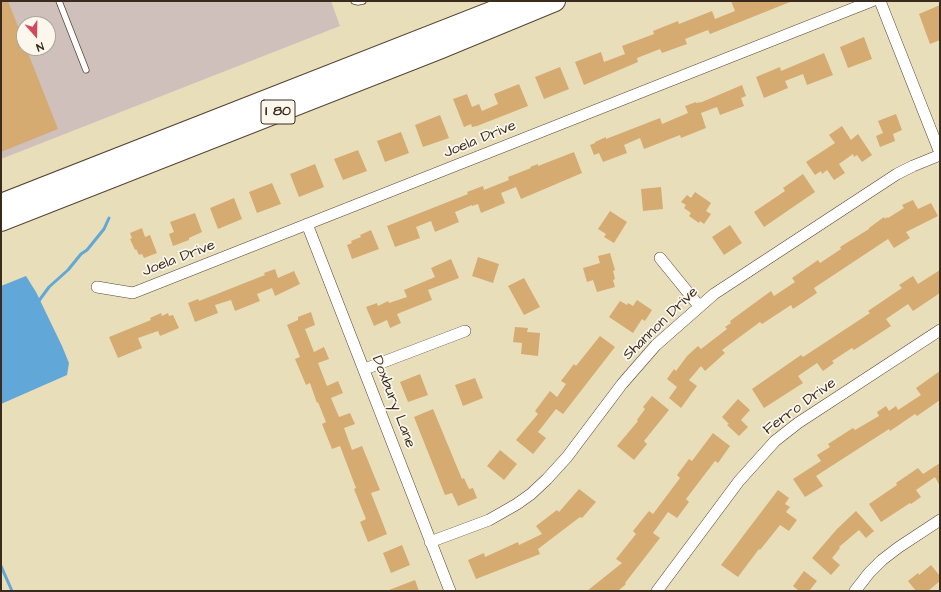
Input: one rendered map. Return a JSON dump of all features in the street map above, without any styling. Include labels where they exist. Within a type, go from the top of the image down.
[{"type":"highway","name":"I 80","points":[[1,204],[519,1]]},
{"type":"highway","name":"I 80","points":[[1,221],[439,49],[555,1]]},
{"type":"street","name":"Joela Drive","points":[[97,287],[132,293],[872,1]]},
{"type":"street","points":[[880,1],[940,154]]},
{"type":"street","name":"Shannon Drive","points":[[430,542],[490,520],[513,507],[531,494],[547,480],[622,384],[656,345],[714,294],[869,192],[913,166],[940,154]]},
{"type":"street","name":"Doxbury Lane","points":[[308,224],[450,591]]},
{"type":"street","points":[[660,258],[699,306]]},
{"type":"street","points":[[365,369],[466,330]]},
{"type":"street","name":"Ferro Drive","points":[[657,591],[739,481],[775,441],[798,423],[940,330]]},
{"type":"street","points":[[855,591],[869,573],[882,560],[940,520]]},
{"type":"lane","points":[[60,1],[86,70]]},
{"type":"lane","points":[[354,1],[363,1]]},
{"type":"shaded area","points":[[1,1],[331,1],[340,26],[1,159]]},
{"type":"water","points":[[26,276],[36,292],[62,346],[69,363],[67,375],[1,404],[1,286]]},
{"type":"building","points":[[1,1],[8,1],[16,22],[16,56],[29,56],[58,129],[1,152]]},
{"type":"building","points":[[731,1],[790,2],[710,34],[708,30],[685,39],[687,44],[662,53],[660,49],[637,58],[638,62],[584,85],[575,62],[601,52],[604,62],[625,54],[622,46],[654,34],[653,31],[678,21],[679,24],[712,11],[715,19],[735,11]]},
{"type":"building","points":[[940,5],[940,40],[930,44],[919,14]]},
{"type":"building","points":[[864,37],[872,59],[848,68],[840,47]]},
{"type":"building","points":[[824,53],[833,75],[807,85],[803,74],[785,81],[788,88],[764,98],[756,77],[780,67],[781,71]]},
{"type":"building","points":[[560,67],[569,89],[544,99],[535,77]]},
{"type":"building","points":[[519,84],[528,106],[477,126],[472,127],[471,124],[464,127],[453,99],[467,94],[472,107],[479,104],[482,111],[498,104],[494,94]]},
{"type":"building","points":[[742,85],[746,96],[741,98],[744,106],[720,115],[717,107],[701,113],[706,128],[681,138],[680,135],[644,149],[640,138],[624,145],[627,153],[603,162],[599,153],[594,155],[590,145],[595,142],[660,118],[662,124],[688,113],[685,106],[696,102],[702,102]]},
{"type":"building","points":[[896,114],[902,130],[893,134],[895,141],[880,147],[876,136],[883,133],[878,121]]},
{"type":"building","points":[[440,115],[449,138],[423,147],[415,125]]},
{"type":"building","points":[[842,126],[851,140],[858,134],[872,155],[862,162],[857,155],[854,157],[853,154],[839,164],[845,173],[834,180],[827,170],[822,174],[821,171],[815,175],[806,162],[835,143],[829,135]]},
{"type":"building","points":[[401,132],[409,153],[385,162],[377,141]]},
{"type":"building","points":[[358,150],[367,171],[343,180],[334,159]]},
{"type":"building","points":[[574,152],[582,173],[521,199],[516,187],[501,193],[505,203],[481,213],[478,204],[455,212],[459,222],[435,232],[431,221],[416,227],[420,238],[395,247],[387,226],[468,194],[467,192],[483,186],[484,190],[509,180],[508,177],[531,168],[530,167],[538,164],[538,166]]},
{"type":"building","points":[[315,164],[324,187],[299,197],[290,174]]},
{"type":"building","points":[[803,174],[815,192],[764,227],[754,212],[785,191],[783,188]]},
{"type":"building","points":[[272,183],[281,204],[257,213],[249,192]]},
{"type":"building","points":[[661,187],[663,209],[643,211],[641,189]]},
{"type":"building","points":[[695,192],[711,203],[706,211],[711,214],[704,224],[700,221],[699,223],[689,216],[691,213],[684,208],[686,205],[681,202],[687,195],[691,198]]},
{"type":"building","points":[[234,198],[242,219],[218,229],[210,208]]},
{"type":"building","points":[[913,200],[918,209],[931,203],[938,216],[906,232],[910,238],[894,248],[888,239],[814,288],[817,293],[793,309],[791,305],[762,324],[760,322],[722,350],[725,353],[705,371],[701,366],[689,380],[697,386],[681,408],[669,398],[677,387],[667,379],[674,369],[676,371],[687,356],[698,346],[701,349],[727,329],[725,327],[731,323],[730,321],[771,291],[774,296],[795,282],[792,278],[818,260],[820,263],[841,249],[840,247],[869,229],[884,217],[885,219],[887,217],[888,218],[904,208],[902,205]]},
{"type":"building","points":[[610,211],[627,222],[614,243],[604,237],[606,234],[598,229]]},
{"type":"building","points":[[195,213],[202,232],[189,238],[189,240],[173,246],[169,234],[174,232],[170,222]]},
{"type":"building","points":[[730,225],[742,243],[724,255],[712,237]]},
{"type":"building","points":[[142,228],[145,237],[150,235],[157,253],[144,258],[142,254],[139,255],[136,249],[135,250],[130,239],[132,238],[130,233]]},
{"type":"building","points":[[371,230],[379,249],[352,259],[347,245],[352,243],[351,241],[361,237],[360,235]]},
{"type":"building","points":[[610,253],[615,270],[613,271],[615,279],[613,280],[615,287],[597,292],[593,280],[587,282],[583,268],[600,263],[598,256]]},
{"type":"building","points":[[478,257],[499,264],[493,283],[472,276]]},
{"type":"building","points":[[451,259],[459,278],[428,290],[432,300],[397,314],[401,323],[390,328],[387,320],[374,326],[366,307],[377,303],[378,306],[388,301],[389,303],[407,297],[404,290],[435,277],[431,268]]},
{"type":"building","points":[[275,269],[278,278],[294,271],[300,284],[275,296],[272,288],[257,294],[260,301],[235,311],[231,300],[215,305],[218,313],[195,322],[188,303],[198,299],[199,301],[265,275],[264,273]]},
{"type":"building","points":[[940,270],[940,293],[913,311],[908,304],[886,319],[891,326],[854,350],[852,348],[832,361],[834,363],[823,371],[817,363],[798,376],[803,383],[764,408],[752,389],[801,355],[803,357],[870,313],[868,311],[902,288],[899,285],[913,276],[918,284]]},
{"type":"building","points":[[524,278],[540,307],[524,315],[508,286]]},
{"type":"building","points":[[637,300],[652,310],[645,321],[642,319],[633,333],[609,317],[620,301],[627,305],[628,303],[633,306]]},
{"type":"building","points":[[311,312],[315,325],[305,329],[314,352],[324,347],[329,359],[318,363],[327,386],[338,381],[343,393],[331,398],[339,417],[350,413],[355,424],[344,428],[352,450],[362,446],[380,490],[371,493],[387,534],[368,542],[360,522],[366,519],[354,489],[356,488],[340,446],[332,449],[322,424],[326,422],[318,402],[317,403],[310,383],[306,385],[295,359],[300,357],[287,325],[298,320],[298,317]]},
{"type":"building","points":[[161,313],[162,316],[168,313],[169,316],[173,315],[179,328],[160,336],[158,331],[138,338],[142,348],[118,358],[109,337],[151,320],[150,318]]},
{"type":"building","points":[[515,327],[528,328],[527,332],[540,333],[538,356],[521,354],[522,343],[513,342]]},
{"type":"building","points":[[600,336],[615,347],[563,414],[556,409],[538,432],[546,438],[533,454],[516,440],[538,414],[535,411],[550,391],[557,397],[566,384],[561,381],[574,364],[576,366]]},
{"type":"building","points":[[940,371],[940,400],[917,416],[915,414],[890,431],[889,429],[816,476],[823,486],[805,497],[793,479],[821,461],[817,455],[830,447],[828,444],[853,428],[855,430],[879,416],[877,412],[886,406],[889,411],[896,406],[898,410],[921,395],[916,388]]},
{"type":"building","points":[[420,374],[428,395],[408,402],[400,382]]},
{"type":"building","points":[[475,378],[483,398],[463,406],[455,385]]},
{"type":"building","points":[[652,396],[669,410],[644,441],[647,444],[634,460],[617,446],[638,421],[637,420],[645,409],[643,407]]},
{"type":"building","points":[[738,399],[750,410],[741,420],[748,427],[739,436],[727,425],[729,424],[722,417]]},
{"type":"building","points":[[433,409],[462,479],[464,478],[469,489],[473,488],[477,498],[458,506],[452,493],[445,495],[414,417]]},
{"type":"building","points":[[713,433],[730,446],[718,463],[715,461],[686,499],[689,502],[677,518],[668,512],[653,533],[660,538],[625,583],[626,584],[618,591],[587,591],[622,563],[616,559],[636,534],[633,531],[649,511],[653,514],[680,478],[677,475],[689,459],[692,461]]},
{"type":"building","points":[[500,450],[517,464],[504,480],[487,466]]},
{"type":"building","points":[[940,463],[940,486],[935,477],[916,490],[921,497],[881,522],[869,504],[897,485],[896,483],[918,468],[923,474]]},
{"type":"building","points":[[579,489],[596,502],[582,518],[580,517],[538,549],[540,554],[476,579],[468,560],[484,553],[485,557],[518,542],[519,545],[542,534],[536,526],[557,510],[559,512]]},
{"type":"building","points":[[778,490],[789,498],[785,504],[790,507],[786,512],[797,520],[789,531],[780,525],[760,550],[759,549],[738,577],[721,565]]},
{"type":"building","points":[[856,511],[874,531],[866,538],[859,530],[839,547],[840,548],[832,558],[840,565],[831,575],[812,558],[837,529]]},
{"type":"building","points":[[402,545],[410,565],[391,573],[383,553]]},
{"type":"building","points":[[931,565],[940,576],[940,581],[928,591],[916,591],[908,581],[918,573],[919,575]]},
{"type":"building","points":[[804,571],[817,581],[809,591],[799,591],[793,586]]},
{"type":"building","points":[[415,580],[419,591],[389,591],[389,590]]},
{"type":"waterway","points":[[38,302],[49,287],[68,270],[81,254],[87,250],[104,229],[109,218]]},
{"type":"waterway","points":[[1,566],[12,591]]}]
